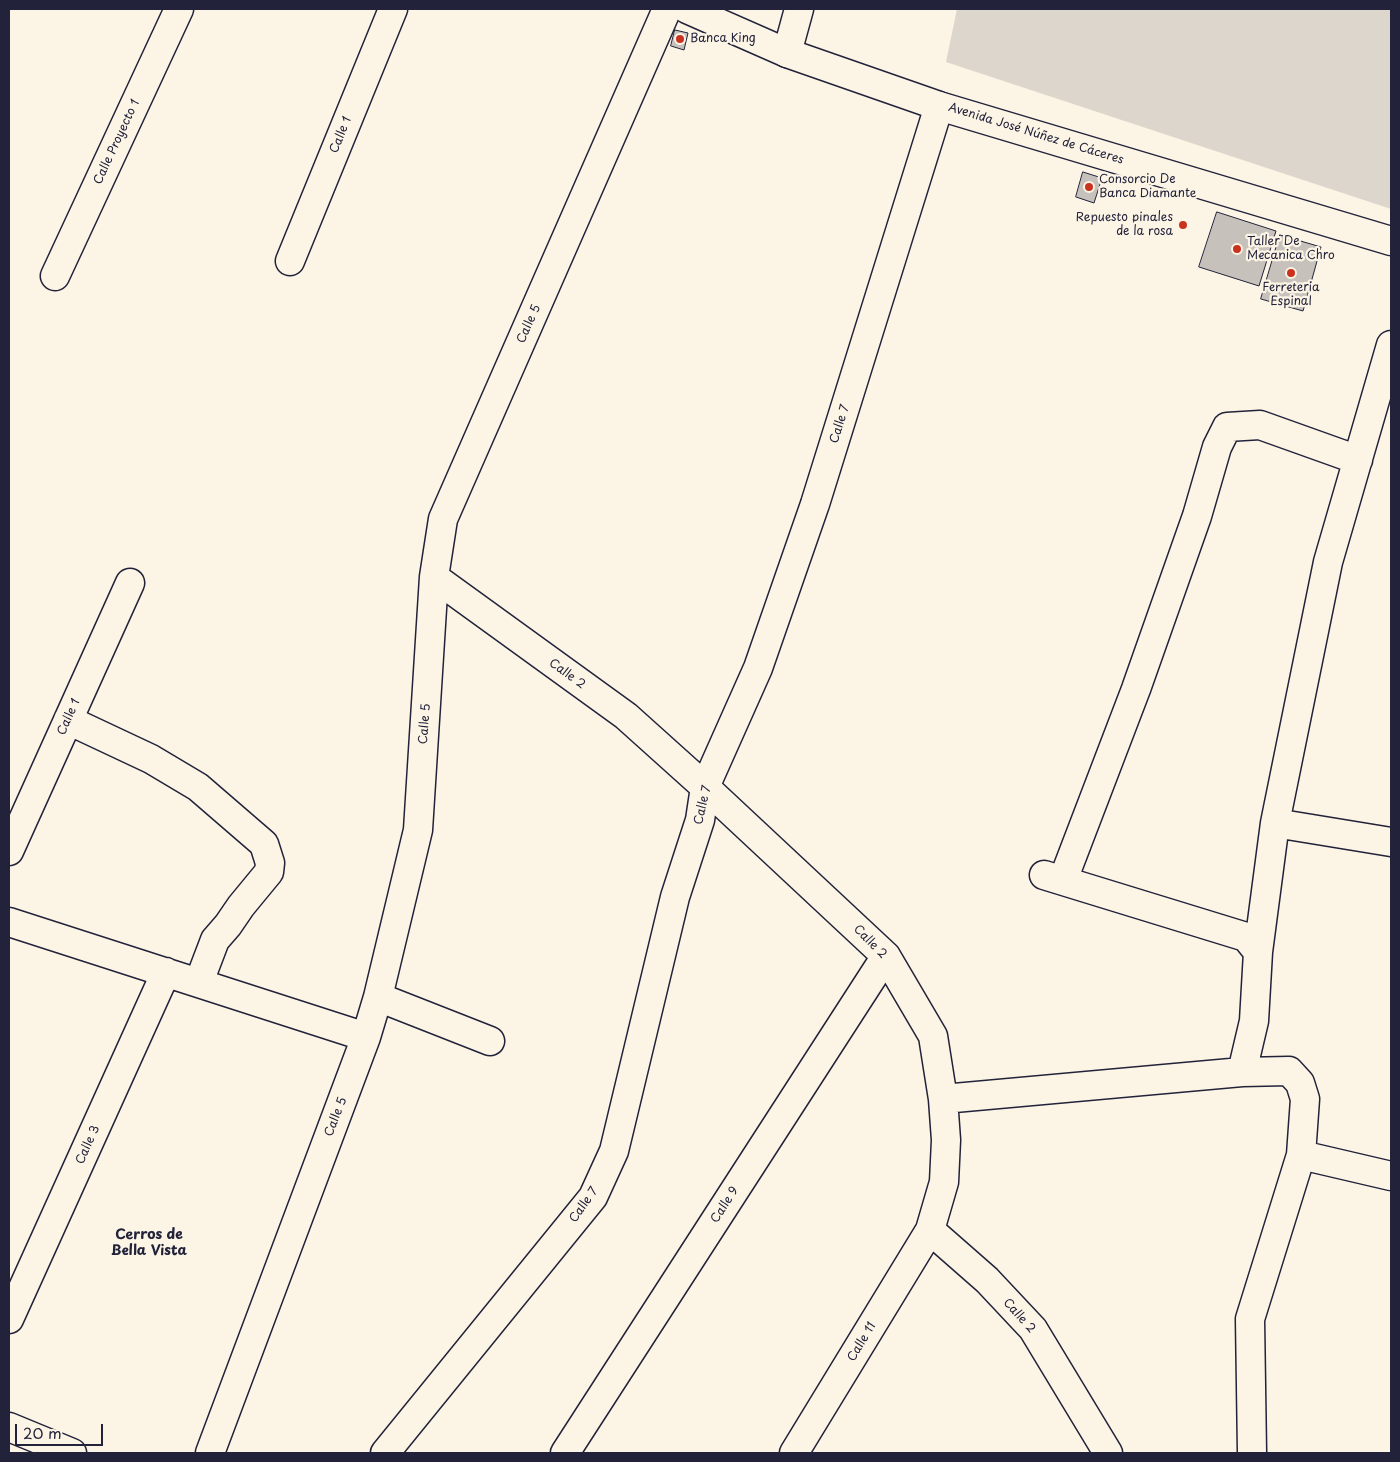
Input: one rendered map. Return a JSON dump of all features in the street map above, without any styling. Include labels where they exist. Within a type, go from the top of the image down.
[{"type":"street","name":"Calle Proyecto 1","points":[[56,276],[179,9]]},
{"type":"street","name":"Calle 1","points":[[290,261],[393,9]]},
{"type":"street","name":"Calle 5","points":[[210,1453],[366,1037],[378,997],[418,830],[434,577],[443,520],[667,9]]},
{"type":"street","name":"Avenida José Núñez de Cáceres","points":[[687,9],[786,53],[940,106],[1391,242]]},
{"type":"street","points":[[786,53],[799,9]]},
{"type":"street","name":"Calle 7","points":[[385,1453],[592,1197],[614,1151],[675,897],[700,820],[705,787],[758,668],[812,514],[940,106]]},
{"type":"street","points":[[1242,1072],[1254,1021],[1258,952],[1274,823],[1328,562],[1391,345]]},
{"type":"street","points":[[1258,952],[1246,937],[1054,878],[1136,689],[1197,516],[1217,447],[1227,427],[1260,425],[1358,460]]},
{"type":"street","name":"Calle 2","points":[[434,577],[626,716],[886,956],[933,1036],[943,1099],[946,1140],[944,1182],[930,1230],[987,1280],[1034,1329],[1108,1453]]},
{"type":"street","name":"Calle 1","points":[[9,851],[130,582]]},
{"type":"street","points":[[68,720],[151,760],[198,787],[264,844],[270,863],[270,872],[215,940],[198,982]]},
{"type":"street","points":[[1274,823],[1391,842]]},
{"type":"street","points":[[9,922],[366,1037]]},
{"type":"street","name":"Calle 9","points":[[564,1453],[886,956]]},
{"type":"street","name":"Calle 3","points":[[9,1319],[166,972]]},
{"type":"street","points":[[378,997],[490,1041]]},
{"type":"street","points":[[943,1099],[1242,1072],[1289,1071],[1300,1083],[1306,1099],[1301,1155],[1250,1319],[1252,1453]]},
{"type":"street","points":[[1301,1155],[1391,1176]]},
{"type":"street","name":"Calle 11","points":[[794,1453],[930,1230]]},
{"type":"street","points":[[9,1427],[72,1453]]},
{"type":"shaded area","points":[[957,9],[1391,9],[1391,209],[946,62]]},
{"type":"building","name":"Banca King","points":[[675,30],[688,33],[684,50],[671,46]]},
{"type":"building","name":"Consorcio De Banca Diamante","points":[[1083,172],[1102,178],[1094,203],[1076,197]]},
{"type":"building","name":"Taller De Mecanica Chro","points":[[1217,212],[1276,231],[1259,286],[1199,267]]},
{"type":"building","name":"Ferreteria Espinal","points":[[1280,235],[1321,247],[1303,311],[1261,299]]},
{"type":"place","name":"Banca King","points":[[680,39]]},
{"type":"place","name":"Consorcio De Banca Diamante","points":[[1089,187]]},
{"type":"place","name":"Repuesto pinales de la rosa","points":[[1183,225]]},
{"type":"place","name":"Taller De Mecanica Chro","points":[[1237,249]]},
{"type":"place","name":"Ferreteria Espinal","points":[[1291,273]]},
{"type":"district","name":"Cerros de Bella Vista","points":[[149,1244]]}]
